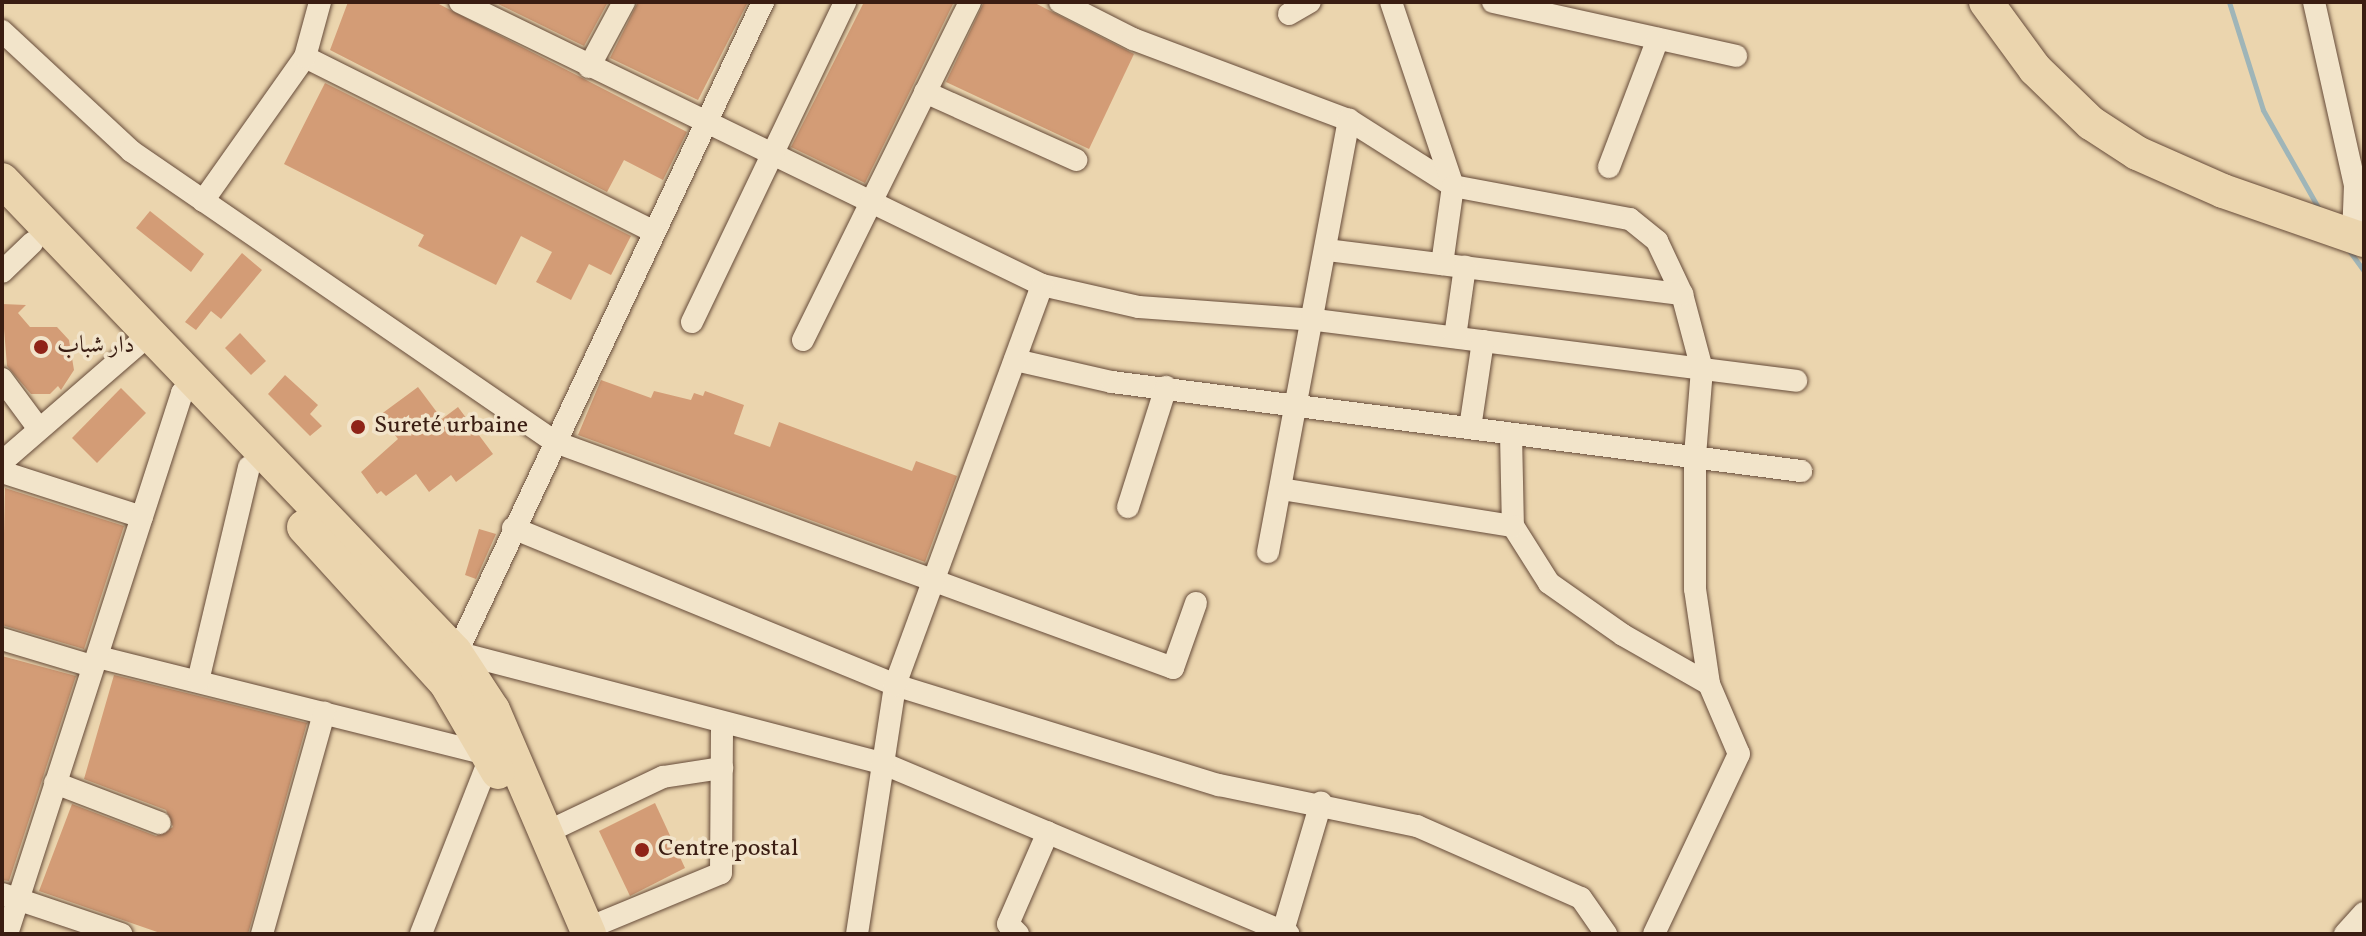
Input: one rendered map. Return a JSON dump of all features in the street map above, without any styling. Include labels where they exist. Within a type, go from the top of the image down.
[{"type":"main road","points":[[1986,2],[2035,69],[2091,123],[2137,153],[2223,191],[2358,238]]},
{"type":"main road","points":[[2,180],[143,340],[451,668],[580,932]]},
{"type":"main road","points":[[2,211],[32,243],[143,340]]},
{"type":"main road","points":[[189,387],[249,467],[493,710],[545,833],[580,932]]},
{"type":"street","points":[[203,201],[305,57],[320,2]]},
{"type":"street","points":[[589,67],[624,2]]},
{"type":"street","points":[[763,2],[513,528],[451,668],[722,724],[882,763],[1286,932],[1321,803]]},
{"type":"street","points":[[692,322],[845,2]]},
{"type":"street","points":[[803,340],[970,2]]},
{"type":"street","points":[[1289,14],[1310,2]]},
{"type":"street","points":[[1391,2],[1453,186],[1455,337]]},
{"type":"street","points":[[1493,2],[1574,11],[1658,39],[1736,56]]},
{"type":"street","points":[[2314,2],[2355,185],[2358,238]]},
{"type":"street","points":[[463,3],[705,125],[1042,285],[1139,307],[1316,320],[1796,381]]},
{"type":"street","points":[[1062,3],[1133,39],[1349,120],[1453,186],[1630,219],[1657,241],[1682,294],[1702,369],[1695,456],[1695,589],[1709,684],[1739,754],[1654,934]]},
{"type":"street","points":[[2,31],[131,151],[555,442],[1173,668],[1196,603]]},
{"type":"street","points":[[1609,167],[1658,39]]},
{"type":"street","points":[[305,57],[654,232]]},
{"type":"street","points":[[925,92],[1076,160]]},
{"type":"street","points":[[1268,552],[1316,320],[1349,120]]},
{"type":"street","points":[[2,272],[32,243]]},
{"type":"street","points":[[1327,250],[1682,294]]},
{"type":"street","points":[[857,934],[895,685],[1042,285]]},
{"type":"street","points":[[2,462],[143,340]]},
{"type":"street","points":[[1470,428],[1483,341]]},
{"type":"street","points":[[1015,360],[1077,377],[1801,471]]},
{"type":"street","points":[[2,379],[39,429]]},
{"type":"street","points":[[7,934],[10,897],[55,783],[142,517],[189,387]]},
{"type":"street","points":[[1128,507],[1166,387]]},
{"type":"street","points":[[1511,434],[1513,526],[1549,583],[1623,635],[1709,684]]},
{"type":"street","points":[[198,681],[249,467]]},
{"type":"street","points":[[2,472],[142,517]]},
{"type":"street","points":[[1281,489],[1513,526]]},
{"type":"street","points":[[513,528],[895,685],[1219,785],[1321,803],[1417,826],[1475,848],[1581,898],[1606,934]]},
{"type":"street","points":[[2,639],[198,681],[491,755],[421,934]]},
{"type":"street","points":[[262,934],[324,713]]},
{"type":"street","points":[[580,932],[721,873],[722,724]]},
{"type":"street","points":[[545,833],[663,777],[722,768]]},
{"type":"street","points":[[55,783],[160,823]]},
{"type":"street","points":[[1018,934],[1008,924],[1048,832]]},
{"type":"street","points":[[10,897],[121,934]]},
{"type":"street","points":[[2345,934],[2364,913]]},
{"type":"building","points":[[348,2],[435,2],[687,132],[663,180],[624,160],[607,192],[330,50]]},
{"type":"building","points":[[494,2],[608,2],[584,46]]},
{"type":"building","points":[[638,2],[748,2],[698,100],[610,58]]},
{"type":"building","points":[[864,2],[954,2],[865,183],[791,147]]},
{"type":"building","points":[[984,2],[1033,2],[1134,54],[1089,149],[946,82]]},
{"type":"building","points":[[325,83],[631,236],[611,275],[589,264],[571,300],[536,282],[552,252],[521,236],[496,285],[418,246],[424,235],[284,164]]},
{"type":"building","points":[[150,211],[204,254],[191,272],[136,228]]},
{"type":"building","points":[[242,253],[262,270],[221,319],[211,311],[196,330],[185,322]]},
{"type":"building","name":"دار شباب","points":[[2,304],[26,305],[18,313],[30,327],[57,327],[69,340],[74,370],[61,390],[58,386],[50,394],[31,394],[7,366]]},
{"type":"building","points":[[240,333],[266,361],[251,375],[225,348]]},
{"type":"building","points":[[285,375],[318,405],[310,414],[322,426],[310,436],[268,394]]},
{"type":"building","points":[[601,380],[651,398],[654,391],[691,400],[694,393],[703,396],[705,391],[744,405],[734,434],[770,447],[779,422],[912,471],[916,461],[957,476],[925,562],[578,435]]},
{"type":"building","points":[[418,387],[442,419],[458,407],[493,454],[456,482],[451,475],[429,492],[416,474],[386,496],[381,491],[377,494],[361,472],[398,439],[380,415]]},
{"type":"building","points":[[121,388],[146,413],[97,463],[72,438]]},
{"type":"building","points":[[5,488],[124,526],[84,649],[2,625]]},
{"type":"building","points":[[479,529],[496,534],[476,579],[465,575]]},
{"type":"building","points":[[2,656],[76,676],[9,881],[2,880]]},
{"type":"building","points":[[114,675],[307,723],[248,934],[163,934],[39,891],[72,804],[156,836],[173,827],[166,810],[84,779]]},
{"type":"building","name":"Centre postal","points":[[655,803],[685,868],[630,896],[599,831]]},
{"type":"waterway","points":[[2229,2],[2263,110],[2319,209]]},
{"type":"waterway","points":[[2348,249],[2364,271]]},
{"type":"place","name":"دار شباب","points":[[41,347]]},
{"type":"place","name":"Sureté urbaine","points":[[358,427]]},
{"type":"place","name":"Centre postal","points":[[642,850]]}]
